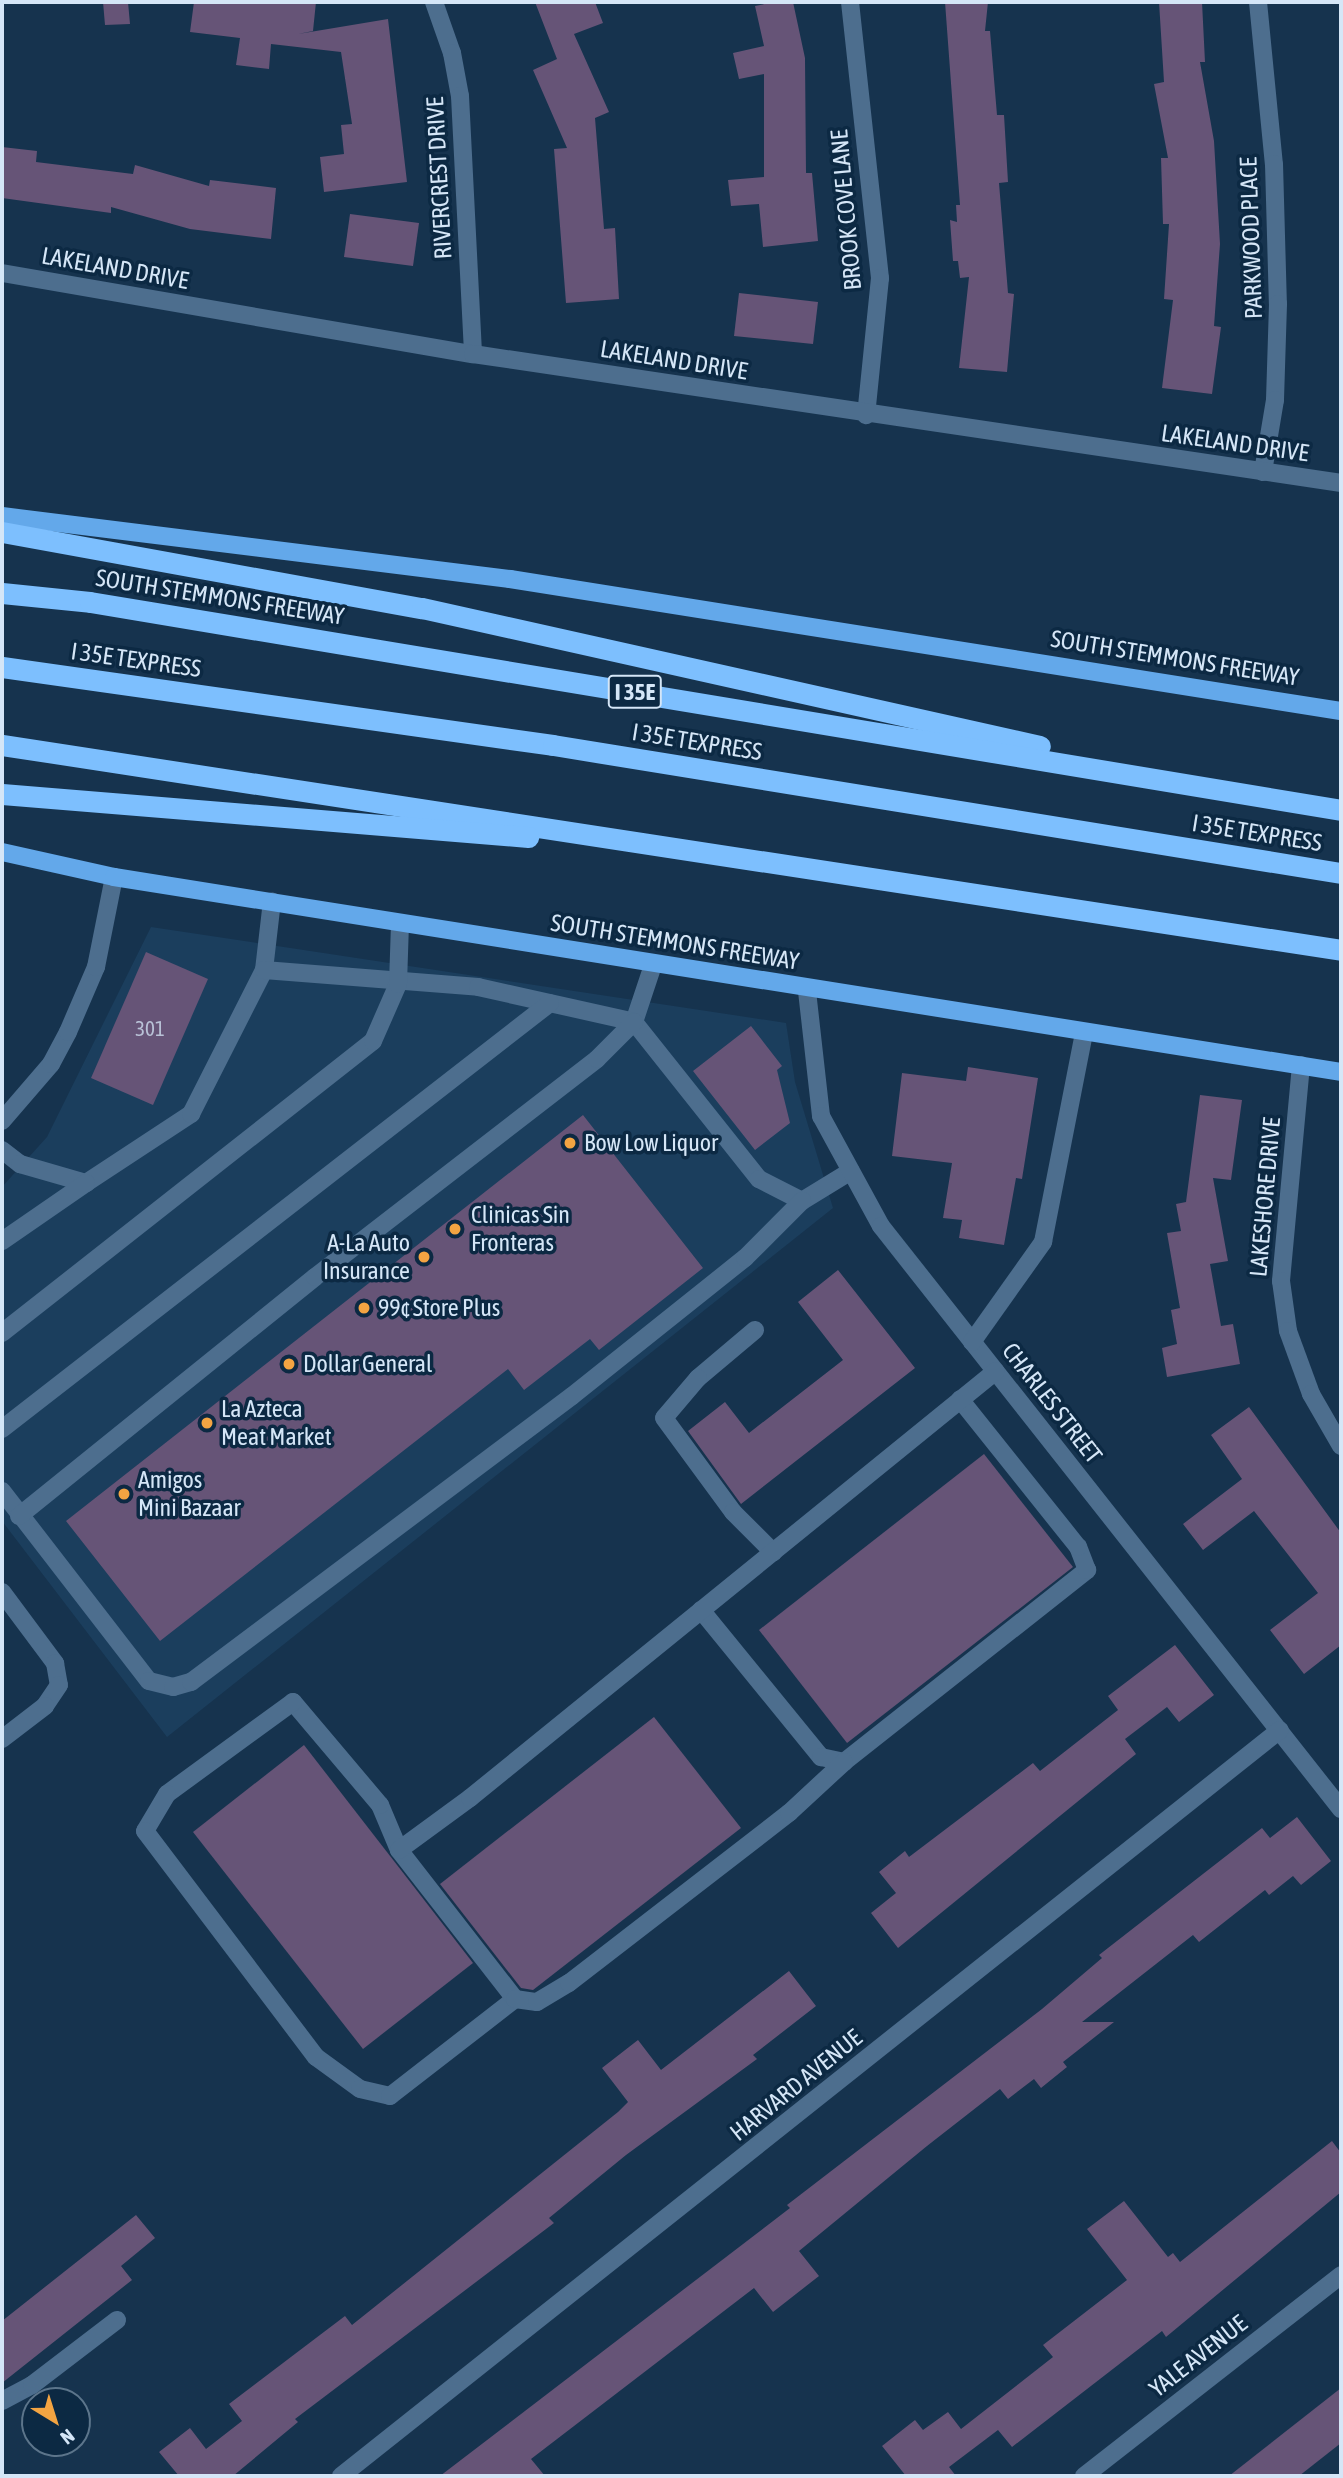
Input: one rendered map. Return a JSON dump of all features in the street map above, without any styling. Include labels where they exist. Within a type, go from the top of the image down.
[{"type":"highway","points":[[2,532],[422,608],[1268,798]]},
{"type":"highway","name":"SOUTH STEMMONS FREEWAY","points":[[2,593],[90,602],[1341,810]]},
{"type":"highway","name":"I 35E TEXPRESS","points":[[2,666],[553,745],[1341,873]]},
{"type":"highway","points":[[2,745],[1341,950]]},
{"type":"highway","points":[[2,794],[715,853]]},
{"type":"main road","name":"SOUTH STEMMONS FREEWAY","points":[[2,516],[510,579],[1341,711]]},
{"type":"main road","name":"SOUTH STEMMONS FREEWAY","points":[[2,852],[114,877],[807,990],[1341,1072]]},
{"type":"street","name":"RIVERCREST DRIVE","points":[[433,2],[452,52],[460,96],[473,354]]},
{"type":"street","name":"BROOK COVE LANE","points":[[850,2],[880,278],[866,415]]},
{"type":"street","name":"PARKWOOD PLACE","points":[[1258,2],[1274,164],[1279,304],[1275,400],[1263,472]]},
{"type":"street","name":"LAKELAND DRIVE","points":[[2,273],[473,354],[866,415],[1341,483]]},
{"type":"street","points":[[2,1121],[51,1064],[68,1032],[96,967],[114,877]]},
{"type":"street","points":[[2,1241],[191,1114],[264,970],[272,901]]},
{"type":"street","points":[[2,1333],[373,1041],[398,984],[400,923]]},
{"type":"street","points":[[19,1516],[315,1277],[597,1059],[634,1022],[653,965]]},
{"type":"street","points":[[264,970],[398,984],[478,987],[634,1022],[759,1179],[802,1201]]},
{"type":"street","name":"CHARLES STREET","points":[[807,990],[821,1116],[881,1226],[1341,1809]]},
{"type":"street","points":[[2,1429],[550,1003]]},
{"type":"street","points":[[972,1342],[1043,1242],[1084,1033]]},
{"type":"street","name":"LAKESHORE DRIVE","points":[[1301,1065],[1281,1281],[1289,1331],[1307,1381],[1341,1446]]},
{"type":"street","points":[[2,1150],[20,1164],[86,1183]]},
{"type":"street","points":[[2,1491],[149,1681],[173,1687],[191,1682],[572,1396],[745,1258],[802,1201],[851,1171]]},
{"type":"street","points":[[755,1330],[698,1378],[664,1418],[733,1512],[774,1552]]},
{"type":"street","points":[[399,1850],[774,1552],[996,1371]]},
{"type":"street","points":[[515,1999],[390,2096],[360,2089],[316,2057],[145,1831],[167,1794],[293,1702],[380,1805],[399,1850],[515,1999],[537,2002],[569,1983],[789,1813],[844,1762],[1087,1570],[1078,1547],[960,1399]]},
{"type":"street","points":[[2,1592],[55,1662],[59,1685],[45,1706],[2,1739]]},
{"type":"street","points":[[701,1610],[821,1756],[844,1762]]},
{"type":"street","name":"HARVARD AVENUE","points":[[341,2476],[1280,1730]]},
{"type":"street","name":"YALE AVENUE","points":[[1084,2476],[1341,2275]]},
{"type":"street","points":[[2,2400],[32,2385],[117,2320]]},
{"type":"shaded area","points":[[151,927],[786,1023],[795,1082],[833,1208],[167,1737],[2,1521],[2,1187],[47,1137]]},
{"type":"building","points":[[103,2],[128,2],[130,24],[105,25]]},
{"type":"building","points":[[194,2],[316,2],[313,31],[298,34],[388,19],[407,182],[324,192],[320,157],[344,154],[341,125],[352,124],[341,52],[271,44],[269,69],[236,65],[240,38],[190,32]]},
{"type":"building","points":[[535,2],[595,2],[603,23],[574,34],[609,112],[595,118],[604,229],[615,228],[619,299],[566,303],[554,149],[567,148],[533,70],[557,59]]},
{"type":"building","points":[[793,2],[805,58],[806,173],[812,173],[818,241],[763,247],[759,204],[731,206],[728,180],[764,177],[764,74],[739,79],[733,53],[764,46],[755,6]]},
{"type":"building","points":[[945,2],[988,2],[985,31],[990,31],[997,115],[1004,115],[1008,182],[999,183],[1008,293],[1014,294],[1007,372],[959,368],[969,277],[960,278],[958,261],[953,261],[950,220],[957,222],[956,205],[960,205]]},
{"type":"building","points":[[1159,2],[1202,2],[1205,62],[1200,62],[1214,141],[1220,244],[1214,326],[1221,327],[1212,394],[1162,388],[1173,300],[1164,299],[1169,224],[1163,224],[1161,158],[1168,158],[1154,84],[1164,82]]},
{"type":"building","points":[[2,147],[37,151],[36,162],[133,174],[135,165],[209,186],[210,180],[276,188],[271,239],[190,229],[111,207],[111,213],[2,198]]},
{"type":"building","points":[[350,214],[419,223],[413,266],[344,257]]},
{"type":"building","points":[[739,293],[818,302],[813,344],[734,336]]},
{"type":"building","points":[[146,952],[208,979],[153,1105],[91,1078]]},
{"type":"building","points":[[751,1026],[782,1066],[777,1070],[790,1123],[755,1150],[693,1071]]},
{"type":"building","points":[[968,1067],[1038,1078],[1022,1179],[1016,1178],[1004,1245],[959,1238],[962,1220],[943,1218],[952,1163],[892,1156],[902,1073],[966,1081]]},
{"type":"building","points":[[1200,1095],[1242,1100],[1231,1180],[1213,1178],[1228,1261],[1210,1264],[1221,1326],[1233,1324],[1240,1364],[1167,1377],[1162,1348],[1177,1344],[1171,1310],[1180,1308],[1167,1233],[1181,1231],[1176,1204],[1186,1202]]},
{"type":"building","points":[[583,1115],[703,1268],[599,1350],[590,1339],[524,1390],[508,1369],[160,1641],[66,1521]]},
{"type":"building","points":[[838,1270],[915,1368],[741,1504],[688,1431],[725,1402],[749,1433],[843,1360],[798,1302]]},
{"type":"building","points":[[1249,1407],[1341,1533],[1341,1645],[1304,1674],[1270,1630],[1318,1593],[1254,1511],[1203,1550],[1183,1524],[1242,1479],[1211,1435]]},
{"type":"building","points":[[984,1454],[1073,1567],[847,1743],[759,1630]]},
{"type":"building","points":[[1175,1645],[1214,1695],[1179,1722],[1167,1707],[1125,1739],[1136,1754],[898,1948],[871,1913],[896,1893],[879,1872],[905,1851],[909,1857],[1033,1763],[1040,1771],[1118,1710],[1108,1696]]},
{"type":"building","points":[[654,1717],[741,1828],[533,1990],[521,1988],[440,1884]]},
{"type":"building","points":[[304,1745],[473,1963],[363,2049],[193,1832]]},
{"type":"building","points":[[1297,1817],[1331,1861],[1301,1885],[1293,1876],[1269,1895],[1265,1890],[1199,1942],[1193,1935],[1082,2022],[1114,2022],[1063,2062],[1067,2067],[1041,2088],[1034,2079],[1008,2099],[1000,2089],[927,2146],[799,2251],[819,2276],[773,2312],[754,2288],[531,2459],[545,2476],[440,2476],[790,2208],[787,2205],[1042,2009],[1102,1958],[1099,1955],[1262,1828],[1270,1838]]},
{"type":"building","points":[[789,1971],[816,2006],[753,2055],[757,2059],[626,2155],[549,2218],[554,2223],[295,2419],[298,2422],[233,2476],[179,2476],[159,2452],[190,2428],[206,2449],[242,2421],[229,2404],[345,2316],[352,2325],[618,2112],[628,2102],[602,2068],[638,2040],[661,2070]]},
{"type":"building","points":[[1332,2141],[1341,2153],[1341,2192],[1166,2337],[1162,2331],[1012,2447],[998,2430],[949,2467],[956,2476],[906,2476],[882,2446],[915,2420],[923,2430],[948,2412],[961,2429],[1053,2357],[1043,2345],[1127,2280],[1087,2229],[1124,2201],[1168,2257],[1173,2253],[1180,2262]]},
{"type":"building","points":[[136,2215],[155,2238],[121,2266],[132,2280],[2,2383],[2,2321]]},
{"type":"building","points":[[1341,2388],[1341,2443],[1299,2476],[1229,2476]]},
{"type":"place","name":"Bow Low Liquor","points":[[570,1143]]},
{"type":"place","name":"Clinicas Sin Fronteras","points":[[455,1229]]},
{"type":"place","name":"A-La Auto Insurance","points":[[424,1257]]},
{"type":"place","name":"99¢ Store Plus","points":[[364,1308]]},
{"type":"place","name":"Dollar General","points":[[289,1364]]},
{"type":"place","name":"La Azteca Meat Market","points":[[207,1423]]},
{"type":"place","name":"Amigos Mini Bazaar","points":[[124,1494]]}]
